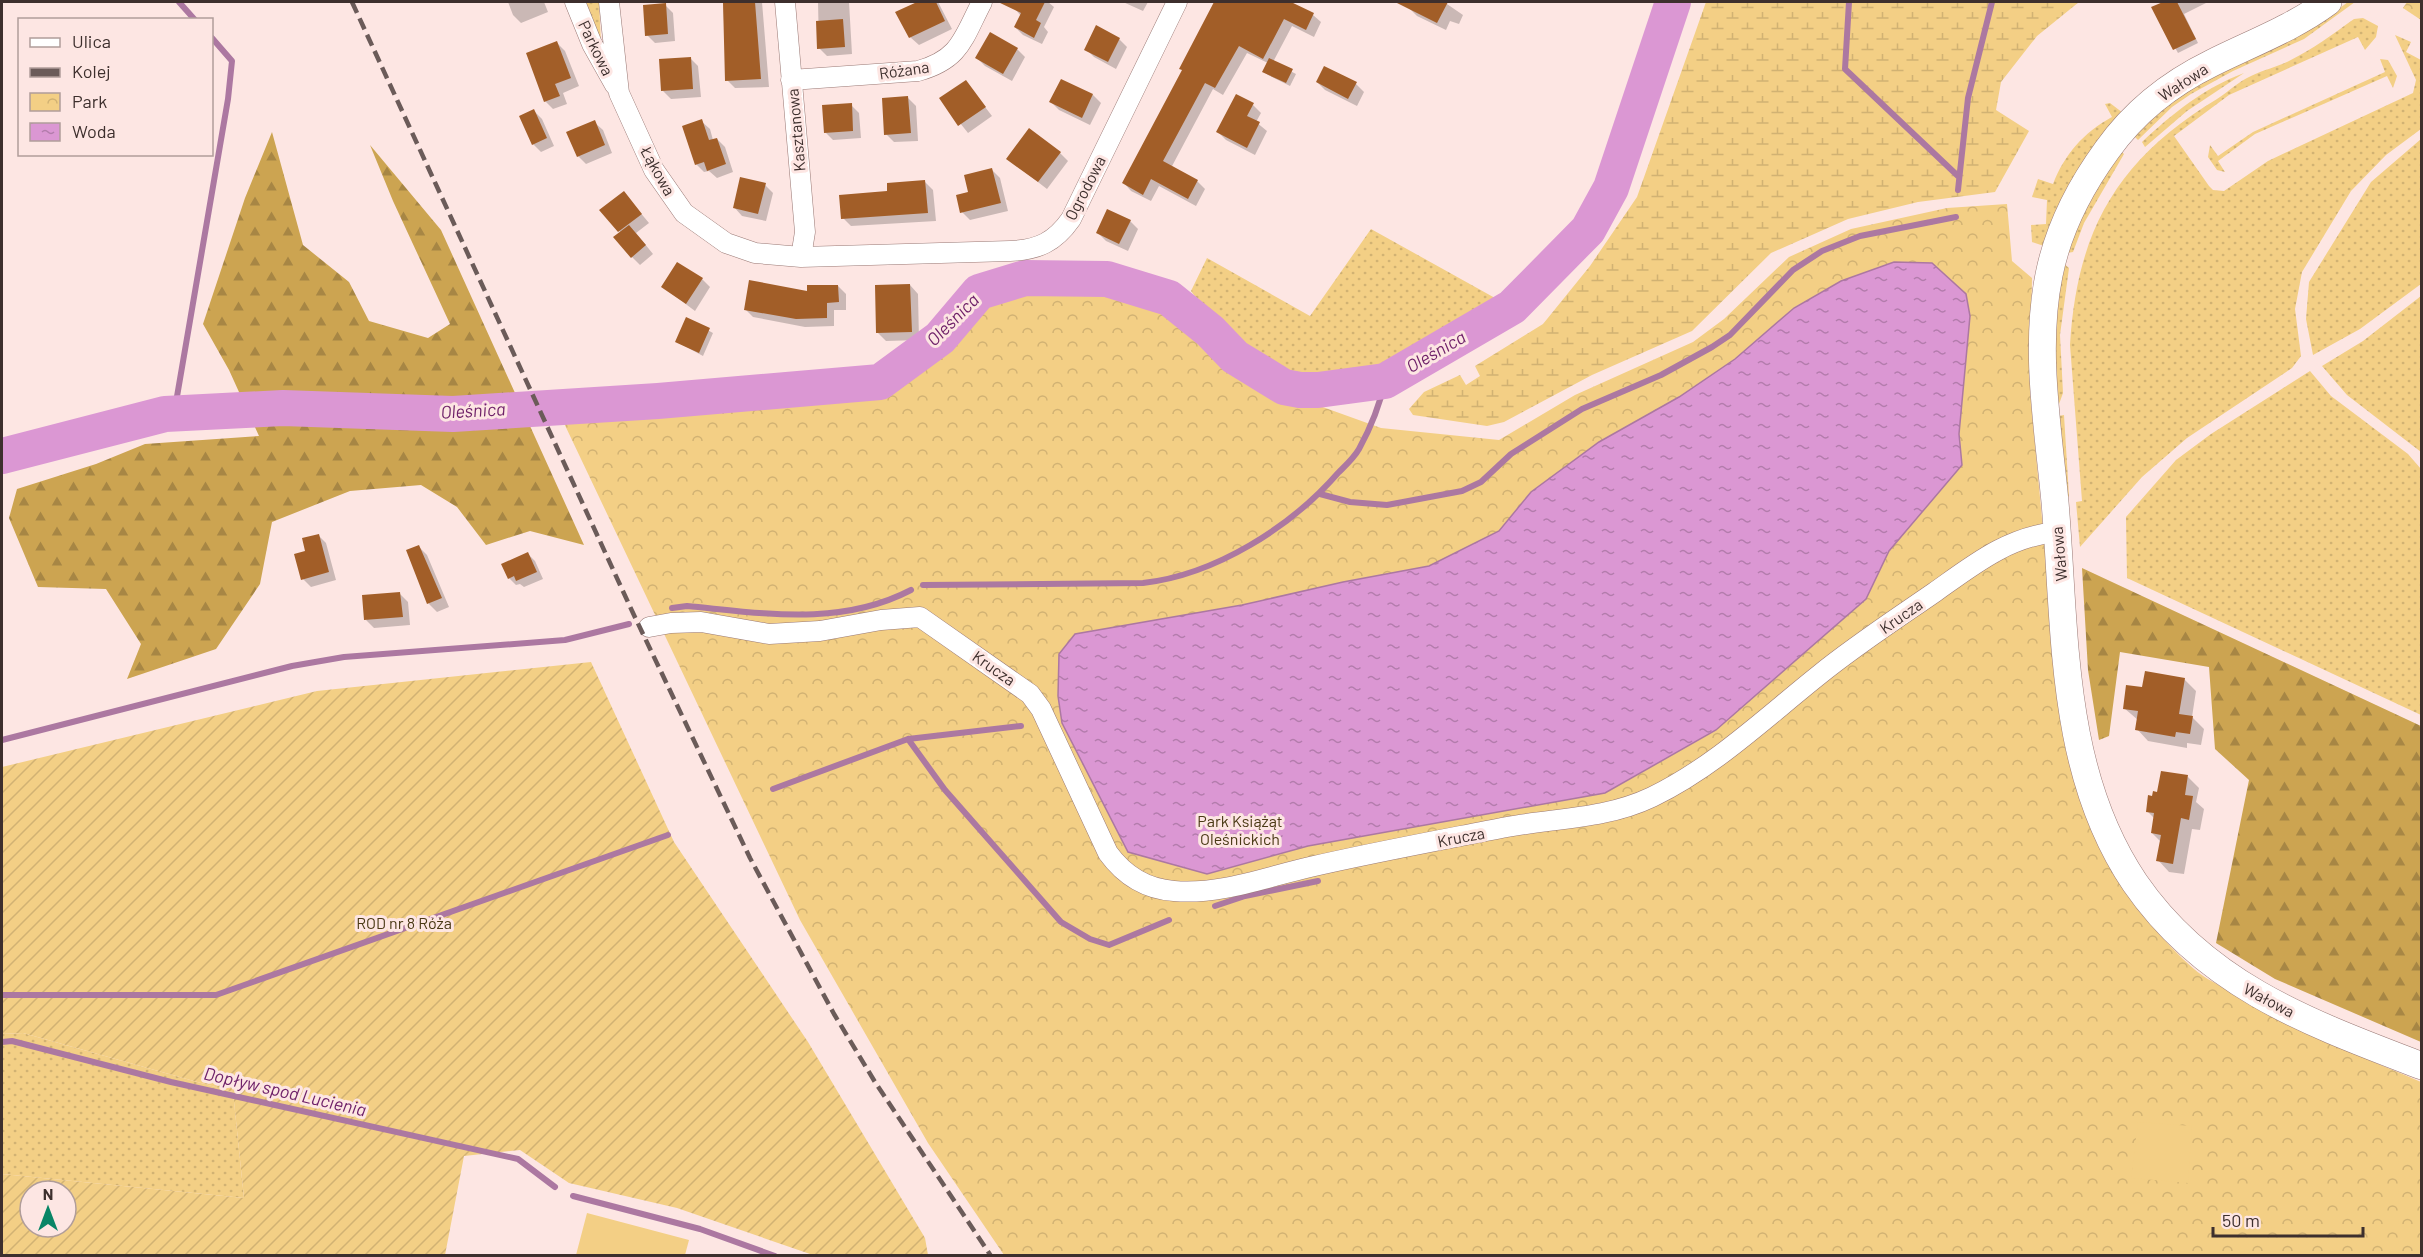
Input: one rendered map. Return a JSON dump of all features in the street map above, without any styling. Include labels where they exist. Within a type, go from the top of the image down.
[{"type":"street","name":"Parkowa","points":[[575,2],[592,44],[619,93]]},
{"type":"street","name":"Łąkowa","points":[[609,2],[619,93],[654,170],[684,213],[726,243],[755,253],[801,258]]},
{"type":"street","name":"Kasztanowa","points":[[785,2],[805,232],[801,258]]},
{"type":"street","name":"Różana","points":[[791,80],[918,71],[937,66],[956,53],[982,2]]},
{"type":"street","name":"Ogrodowa","points":[[801,258],[1029,250],[1045,245],[1060,234],[1071,219],[1177,2]]},
{"type":"street","name":"Wałowa","points":[[2328,2],[2293,25],[2213,62],[2160,94],[2114,142],[2075,202],[2054,255],[2044,306],[2042,338],[2068,693],[2083,764],[2107,830],[2135,883],[2175,932],[2205,960],[2239,985],[2300,1017],[2421,1066]]},
{"type":"street","name":"Krucza","points":[[650,627],[671,623],[701,622],[769,634],[820,631],[881,620],[920,617],[1030,694],[1041,709],[1108,853],[1122,872],[1146,884],[1171,891],[1204,892],[1512,826],[1580,818],[1621,809],[1653,796],[1724,752],[1856,646],[1988,555],[2024,537],[2057,532]]},
{"type":"green space","points":[[582,2],[599,2],[601,44]]},
{"type":"green space","points":[[1706,2],[2079,2],[2037,36],[2001,82],[1996,110],[2029,131],[1995,192],[1918,202],[1848,219],[1771,253],[1692,331],[1592,375],[1504,422],[1487,426],[1413,415],[1409,409],[1424,392],[1460,375],[1466,385],[1480,376],[1475,366],[1543,324],[1590,266],[1637,197]]},
{"type":"green space","points":[[2348,2],[2355,2],[2304,39],[2233,71],[2191,94],[2172,107],[2138,140],[2134,136],[2177,98],[2202,82],[2333,13]]},
{"type":"green space","points":[[2407,2],[2421,2],[2421,20],[2403,8]]},
{"type":"green space","points":[[2363,18],[2378,26],[2376,37],[2365,50],[2358,37],[2229,95],[2174,136],[2209,186],[2213,190],[2224,191],[2268,161],[2413,93],[2416,80],[2395,35],[2411,42],[2406,52],[2421,60],[2421,129],[2386,155],[2351,191],[2302,272],[2295,309],[2301,356],[2292,368],[2187,438],[2142,477],[2080,547],[2076,502],[2082,501],[2070,345],[2074,304],[2082,266],[2093,232],[2109,201],[2129,173],[2153,146],[2183,122],[2247,78],[2289,61],[2354,19]]},
{"type":"green space","points":[[2380,59],[2388,60],[2397,76],[2393,88],[2387,76],[2255,134],[2218,161],[2225,172],[2217,170],[2208,157],[2210,145],[2218,156],[2253,132],[2385,72]]},
{"type":"green space","points":[[2244,73],[2187,111],[2145,147],[2142,142],[2177,111],[2216,86]]},
{"type":"green space","points":[[2110,103],[2123,113],[2044,246],[2032,242],[2031,225],[2046,224],[2047,200],[2032,197],[2038,179],[2053,184],[2063,163],[2076,145],[2112,117],[2105,104]]},
{"type":"green space","points":[[272,132],[303,245],[349,282],[369,321],[428,338],[450,324],[393,201],[370,145],[441,230],[584,545],[530,531],[486,545],[457,507],[421,485],[350,491],[272,522],[260,584],[216,649],[127,679],[141,644],[106,589],[38,587],[9,518],[17,489],[96,464],[145,444],[259,436],[229,370],[203,324],[245,198]]},
{"type":"green space","points":[[2421,139],[2421,284],[2360,329],[2313,355],[2306,319],[2309,282],[2371,182]]},
{"type":"green space","points":[[2121,151],[2124,154],[2084,223],[2073,252],[2067,253],[2086,206]]},
{"type":"green space","name":"Park Książąt Oleśnickich","points":[[2007,204],[2012,261],[2032,278],[2030,391],[2062,731],[2082,797],[2110,860],[2127,890],[2169,945],[2194,969],[2278,1019],[2421,1082],[2421,1256],[1004,1255],[928,1143],[800,920],[562,419],[888,390],[993,298],[1072,286],[1134,293],[1172,313],[1224,354],[1281,392],[1381,428],[1499,440],[1575,395],[1693,342],[1724,319],[1789,257],[1851,229],[1947,208]]},
{"type":"green space","points":[[1371,229],[1495,298],[1399,360],[1347,379],[1320,381],[1292,376],[1266,362],[1219,324],[1191,291],[1207,258],[1310,316]]},
{"type":"green space","points":[[2063,263],[2069,268],[2060,335],[2063,393],[2058,407],[2053,335]]},
{"type":"green space","points":[[2421,296],[2421,452],[2347,395],[2322,366],[2363,341]]},
{"type":"green space","points":[[2310,371],[2331,396],[2408,454],[2421,469],[2421,715],[2127,578],[2126,517],[2176,460],[2211,434]]},
{"type":"green space","points":[[2064,415],[2069,496],[2067,498],[2058,416]]},
{"type":"green space","points":[[2082,568],[2421,726],[2421,1042],[2275,979],[2216,943],[2249,780],[2215,749],[2209,667],[2120,652],[2109,736],[2099,740],[2088,670]]},
{"type":"green space","name":"ROD nr 8 Róża","points":[[591,662],[674,842],[808,1042],[925,1238],[928,1255],[813,1255],[677,1208],[569,1183],[520,1150],[464,1156],[445,1255],[2,1255],[2,1174],[52,1179],[18,1179],[18,1239],[78,1239],[78,1182],[244,1198],[233,1092],[23,1033],[2,1034],[2,767],[317,691]]},
{"type":"green space","points":[[23,1033],[233,1092],[244,1198],[78,1182],[78,1179],[2,1174],[2,1034]]},
{"type":"green space","points":[[2138,1122],[2192,1126],[2188,1183],[2131,1178]]},
{"type":"green space","points":[[587,1213],[689,1240],[685,1255],[576,1255]]},
{"type":"water","points":[[1894,262],[1932,263],[1966,294],[1970,316],[1959,434],[1962,465],[1889,551],[1866,599],[1716,730],[1605,793],[1308,846],[1207,874],[1128,852],[1062,723],[1058,696],[1059,654],[1075,634],[1242,605],[1343,582],[1429,566],[1499,531],[1531,492],[1599,442],[1679,397],[1735,359],[1794,308],[1841,281]]},
{"type":"building","points":[[723,2],[755,2],[761,79],[725,81]]},
{"type":"building","points":[[917,2],[936,2],[945,21],[909,38],[895,12]]},
{"type":"building","points":[[998,2],[1045,2],[1036,20],[1041,23],[1034,38],[1014,27],[1021,13]]},
{"type":"building","points":[[1214,2],[1291,2],[1314,13],[1306,30],[1284,19],[1263,59],[1239,46],[1215,88],[1205,83],[1163,161],[1198,180],[1188,199],[1151,179],[1143,195],[1122,183],[1182,70],[1179,69]]},
{"type":"building","points":[[1395,2],[1448,2],[1437,23]]},
{"type":"building","points":[[2163,2],[2177,2],[2196,39],[2173,50],[2151,7]]},
{"type":"building","points":[[666,3],[668,34],[645,36],[643,5]]},
{"type":"building","points":[[843,19],[845,47],[817,49],[816,21]]},
{"type":"building","points":[[1096,25],[1120,38],[1108,62],[1084,50]]},
{"type":"building","points":[[990,32],[1018,48],[1003,74],[975,58]]},
{"type":"building","points":[[557,41],[571,78],[555,84],[560,96],[544,102],[526,53]]},
{"type":"building","points":[[691,57],[693,89],[661,91],[659,59]]},
{"type":"building","points":[[1269,58],[1293,69],[1286,83],[1262,72]]},
{"type":"building","points":[[1324,66],[1357,82],[1348,99],[1316,82]]},
{"type":"building","points":[[1061,79],[1093,94],[1082,118],[1049,102]]},
{"type":"building","points":[[966,80],[986,107],[958,126],[939,98]]},
{"type":"building","points":[[1236,94],[1254,103],[1247,116],[1260,122],[1247,148],[1216,132]]},
{"type":"building","points":[[908,96],[911,133],[884,135],[882,98]]},
{"type":"building","points":[[852,103],[853,131],[824,133],[822,105]]},
{"type":"building","points":[[534,109],[547,138],[532,145],[519,116]]},
{"type":"building","points":[[702,119],[709,140],[717,138],[726,164],[707,171],[704,162],[695,165],[682,126]]},
{"type":"building","points":[[595,120],[605,145],[577,157],[566,132]]},
{"type":"building","points":[[1029,128],[1061,152],[1038,182],[1006,159]]},
{"type":"building","points":[[992,168],[1001,203],[960,213],[956,195],[968,192],[964,175]]},
{"type":"building","points":[[740,177],[766,183],[758,214],[733,208]]},
{"type":"building","points":[[925,180],[928,213],[841,219],[839,195],[887,191],[887,183]]},
{"type":"building","points":[[624,191],[642,214],[618,232],[599,210]]},
{"type":"building","points":[[1107,209],[1131,220],[1119,244],[1096,233]]},
{"type":"building","points":[[629,225],[646,245],[631,258],[613,237]]},
{"type":"building","points":[[677,262],[703,278],[686,304],[661,287]]},
{"type":"building","points":[[749,280],[807,291],[807,285],[838,285],[839,302],[827,303],[827,318],[796,319],[744,310]]},
{"type":"building","points":[[910,284],[912,332],[876,333],[875,285]]},
{"type":"building","points":[[686,317],[710,328],[699,353],[675,342]]},
{"type":"building","points":[[319,534],[329,572],[301,580],[294,554],[305,551],[302,538]]},
{"type":"building","points":[[419,545],[442,598],[427,604],[406,550]]},
{"type":"building","points":[[528,552],[537,572],[516,581],[514,576],[508,579],[501,564]]},
{"type":"building","points":[[400,592],[403,617],[364,620],[362,595]]},
{"type":"building","points":[[2145,671],[2185,678],[2179,714],[2193,716],[2190,734],[2176,732],[2175,737],[2135,730],[2138,711],[2123,709],[2126,685],[2142,687]]},
{"type":"building","points":[[2161,771],[2188,775],[2185,795],[2193,796],[2189,820],[2181,818],[2173,864],[2156,861],[2161,835],[2151,833],[2154,813],[2146,812],[2148,795],[2152,796],[2153,791],[2157,792]]},
{"type":"waterway","points":[[179,2],[193,18]]},
{"type":"waterway","name":"Oleśnica","points":[[2,456],[165,414],[283,408],[453,414],[658,401],[880,382],[940,338],[979,292],[1025,278],[1107,279],[1169,298],[1210,331],[1235,357],[1284,387],[1318,390],[1385,381],[1512,307],[1588,230],[1611,188],[1673,2]]},
{"type":"waterway","points":[[1849,2],[1845,69],[1959,177]]},
{"type":"waterway","points":[[1958,190],[1968,98],[1992,2]]},
{"type":"waterway","points":[[174,414],[228,99],[232,61],[213,39]]},
{"type":"waterway","points":[[1320,494],[1350,502],[1387,505],[1462,491],[1481,482],[1511,454],[1582,409],[1661,375],[1712,347],[1730,335],[1793,270],[1822,251],[1860,236],[1956,217]]},
{"type":"waterway","points":[[923,585],[1143,583],[1170,578],[1224,559],[1250,545],[1298,512],[1355,456],[1371,425],[1385,381]]},
{"type":"waterway","points":[[672,608],[687,606],[772,614],[829,613],[884,602],[911,590]]},
{"type":"waterway","points":[[2,740],[292,666],[344,657],[565,640],[629,624]]},
{"type":"waterway","points":[[773,789],[908,739],[1021,726]]},
{"type":"waterway","points":[[908,739],[945,790],[1061,922],[1090,939],[1109,945],[1169,920]]},
{"type":"waterway","points":[[2,995],[216,995],[668,835]]},
{"type":"waterway","points":[[1215,906],[1245,896],[1318,881]]},
{"type":"waterway","name":"Dopływ spod Lucienia","points":[[2,1042],[12,1041],[171,1082],[518,1159],[555,1187]]},
{"type":"waterway","name":"Dopływ spod Lucienia","points":[[573,1196],[700,1229],[775,1256]]},
{"type":"railway","points":[[352,2],[633,613],[750,858],[834,1014],[875,1082],[991,1256]]}]
